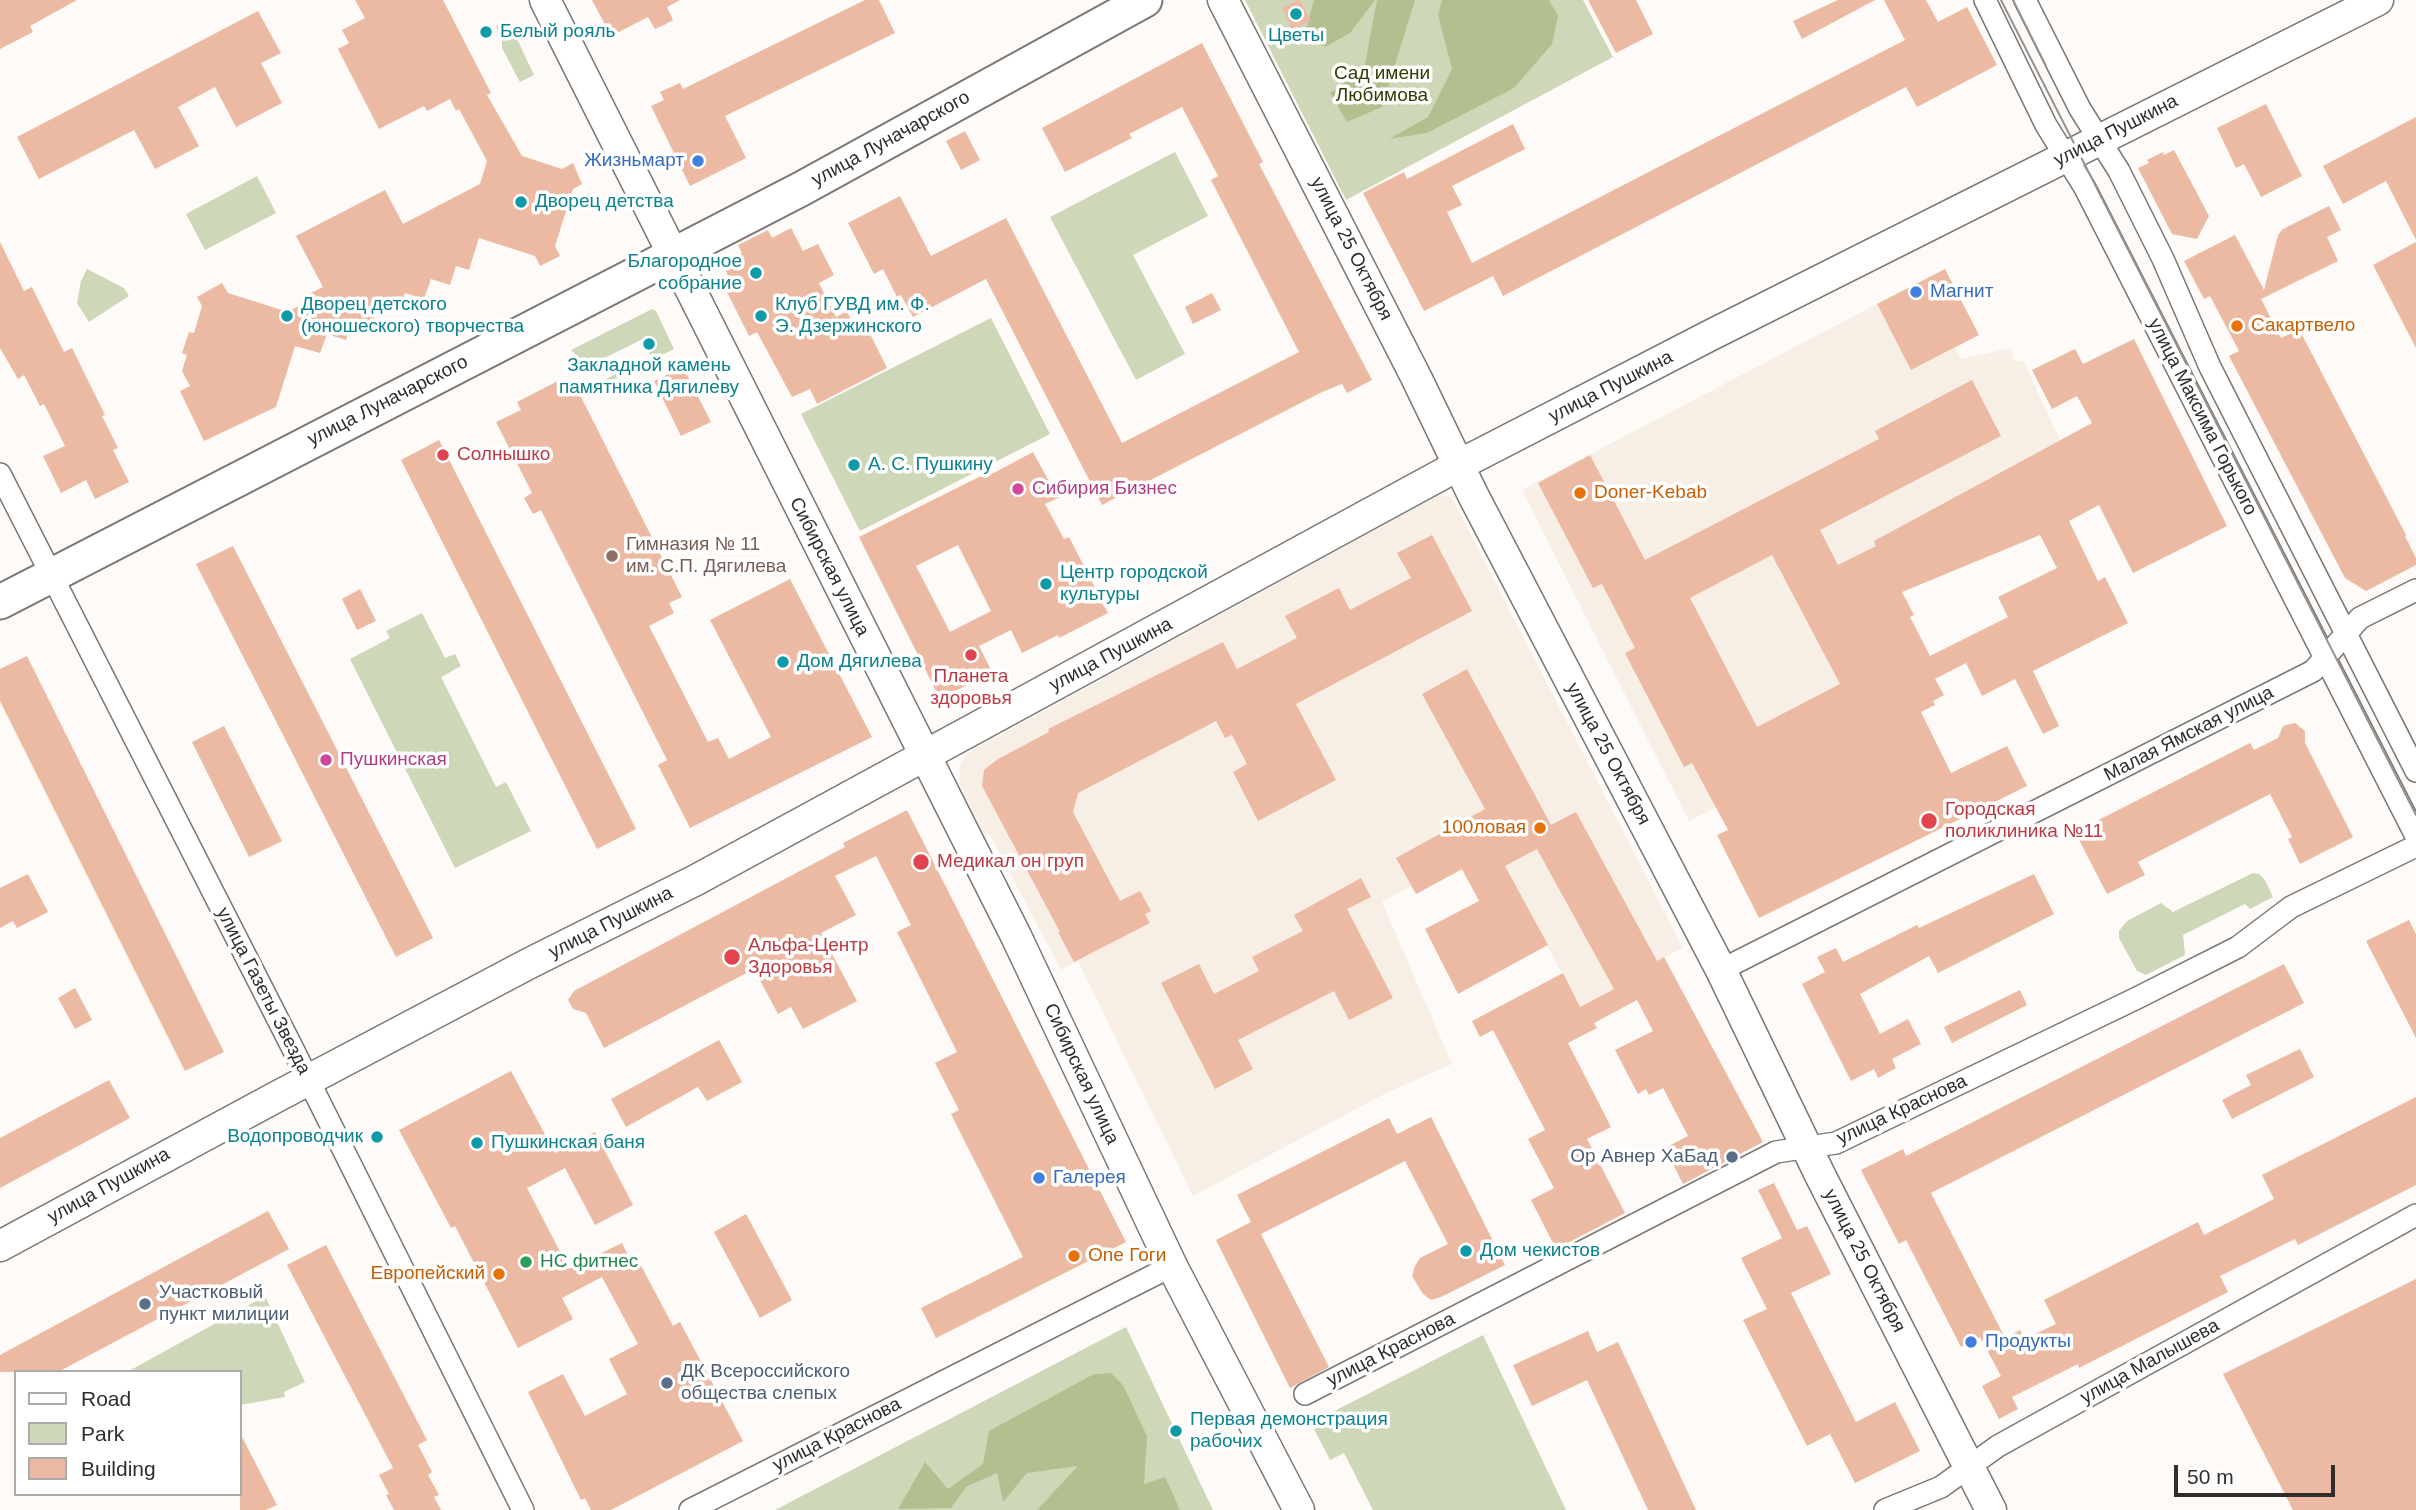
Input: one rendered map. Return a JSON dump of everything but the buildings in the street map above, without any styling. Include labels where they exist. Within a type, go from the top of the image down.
[{"type":"main road","name":"Сибирская улица","points":[[545,0],[1022,948],[1172,1266],[1299,1510]]},
{"type":"main road","name":"улица Луначарского","points":[[0,602],[800,189],[1145,0]]},
{"type":"main road","name":"улица 25 Октября","points":[[1223,0],[1459,465],[1721,970],[1807,1148],[1991,1510]]},
{"type":"main road","name":"улица Пушкина","points":[[0,1246],[530,963],[696,880],[1459,465],[2065,156],[2378,0]]},
{"type":"street","name":"улица Максима Горького","points":[[1985,0],[2046,125],[2085,188],[2416,836]]},
{"type":"street","name":"улица Максима Горького","points":[[2025,0],[2080,108],[2119,172],[2163,259],[2210,367],[2416,771]]},
{"type":"street","name":"улица Газеты Звезда","points":[[0,474],[523,1510]]},
{"type":"street","name":"Малая Ямская улица","points":[[1721,970],[2313,671],[2360,618],[2416,590]]},
{"type":"street","name":"улица Краснова","points":[[1305,1394],[1776,1152],[1836,1143],[2148,992],[2238,947],[2291,907],[2416,846]]},
{"type":"street","name":"улица Малышева","points":[[1885,1510],[1941,1487],[1998,1446],[2416,1215]]},
{"type":"street","name":"улица Краснова","points":[[690,1510],[1172,1266]]},
{"type":"shaded area","points":[[1877,304],[1912,370],[1955,348],[1961,359],[2011,348],[2014,360],[2024,362],[2060,440],[1875,541],[1905,653],[1923,643],[1941,676],[1935,679],[1944,695],[1933,701],[1935,705],[1904,720],[1900,713],[1689,821],[1522,490]]},
{"type":"shaded area","points":[[1439,495],[1453,500],[1683,948],[1626,977],[1628,982],[1580,1007],[1509,874],[1468,881],[1462,870],[1416,894],[1411,886],[1382,902],[1452,1064],[1386,1093],[1193,1196],[1078,961],[1061,970],[990,835],[984,834],[959,783],[960,764],[966,755],[975,749]]},
{"type":"green space","name":"Сад имени Любимова","points":[[1245,0],[1583,0],[1613,57],[1346,200]]},
{"type":"green space","points":[[1314,0],[1375,0],[1350,33],[1325,47],[1304,36]]},
{"type":"green space","points":[[1377,0],[1415,0],[1382,107],[1347,122],[1330,93],[1364,69]]},
{"type":"green space","points":[[1442,0],[1549,0],[1558,16],[1552,44],[1514,88],[1427,133],[1389,139],[1428,117],[1452,69],[1438,15]]},
{"type":"green space","points":[[508,20],[534,75],[520,82],[502,48],[502,40],[496,26]]},
{"type":"green space","points":[[1175,152],[1208,216],[1133,255],[1185,354],[1136,380],[1050,217]]},
{"type":"green space","points":[[257,176],[276,213],[205,250],[186,214]]},
{"type":"green space","points":[[87,269],[124,288],[129,296],[89,322],[77,303],[81,281]]},
{"type":"green space","points":[[652,309],[656,311],[674,349],[607,383],[604,380],[651,357],[643,339],[588,366],[571,350]]},
{"type":"green space","points":[[991,318],[1050,434],[860,531],[801,414]]},
{"type":"green space","points":[[422,613],[445,658],[455,654],[461,666],[441,677],[496,787],[506,782],[531,831],[455,868],[350,659],[390,638],[386,631]]},
{"type":"green space","points":[[2253,873],[2259,874],[2265,880],[2273,897],[2250,909],[2245,904],[2183,935],[2185,955],[2146,975],[2137,971],[2119,938],[2119,931],[2127,921],[2161,903],[2173,912]]},
{"type":"green space","points":[[265,1296],[305,1382],[284,1392],[285,1397],[242,1405],[242,1370],[131,1370]]},
{"type":"green space","points":[[1126,1327],[1213,1510],[775,1510]]},
{"type":"green space","points":[[1483,1335],[1566,1510],[1373,1510],[1344,1453],[1330,1460],[1311,1423]]},
{"type":"green space","points":[[1111,1373],[1123,1385],[1147,1436],[1144,1484],[1165,1477],[1180,1510],[1037,1510],[1078,1466],[1027,1473],[1003,1502],[997,1473],[966,1487],[951,1508],[898,1509],[925,1462],[948,1489],[983,1464],[989,1431],[1094,1374]]},
{"type":"tram line","points":[[2001,0],[2416,815]]},
{"type":"tram line","points":[[2013,0],[2046,66]]},
{"type":"place","name":"Цветы","points":[[1296,14]]},
{"type":"place","name":"Белый рояль","points":[[486,32]]},
{"type":"place","name":"Жизньмарт","points":[[698,161]]},
{"type":"place","name":"Дворец детства","points":[[521,202]]},
{"type":"place","name":"Благородное собрание","points":[[756,273]]},
{"type":"place","name":"Магнит","points":[[1916,292]]},
{"type":"place","name":"Дворец детского (юношеского) творчества","points":[[287,316]]},
{"type":"place","name":"Клуб ГУВД им. Ф. Э. Дзержинского","points":[[761,316]]},
{"type":"place","name":"Сакартвело","points":[[2237,326]]},
{"type":"place","name":"Закладной камень памятника Дягилеву","points":[[649,344]]},
{"type":"place","name":"Солнышко","points":[[443,455]]},
{"type":"place","name":"А. С. Пушкину","points":[[854,465]]},
{"type":"place","name":"Сибирия Бизнес","points":[[1018,489]]},
{"type":"place","name":"Doner-Kebab","points":[[1580,493]]},
{"type":"place","name":"Гимназия № 11 им. С.П. Дягилева","points":[[612,556]]},
{"type":"place","name":"Центр городской культуры","points":[[1046,584]]},
{"type":"place","name":"Планета здоровья","points":[[971,655]]},
{"type":"place","name":"Дом Дягилева","points":[[783,662]]},
{"type":"place","name":"Пушкинская","points":[[326,760]]},
{"type":"place","name":"Городская поликлиника №11","points":[[1929,821]]},
{"type":"place","name":"100ловая","points":[[1540,828]]},
{"type":"place","name":"Медикал он груп","points":[[921,862]]},
{"type":"place","name":"Альфа-Центр Здоровья","points":[[732,957]]},
{"type":"place","name":"Водопроводчик","points":[[377,1137]]},
{"type":"place","name":"Пушкинская баня","points":[[477,1143]]},
{"type":"place","name":"Ор Авнер ХаБад","points":[[1732,1157]]},
{"type":"place","name":"Галерея","points":[[1039,1178]]},
{"type":"place","name":"Дом чекистов","points":[[1466,1251]]},
{"type":"place","name":"One Гоги","points":[[1074,1256]]},
{"type":"place","name":"НС фитнес","points":[[526,1262]]},
{"type":"place","name":"Европейский","points":[[499,1274]]},
{"type":"place","name":"Участковый пункт милиции","points":[[145,1304]]},
{"type":"place","name":"Продукты","points":[[1971,1342]]},
{"type":"place","name":"ДК Всероссийского общества слепых","points":[[667,1383]]},
{"type":"place","name":"Первая демонстрация рабочих","points":[[1176,1431]]}]
